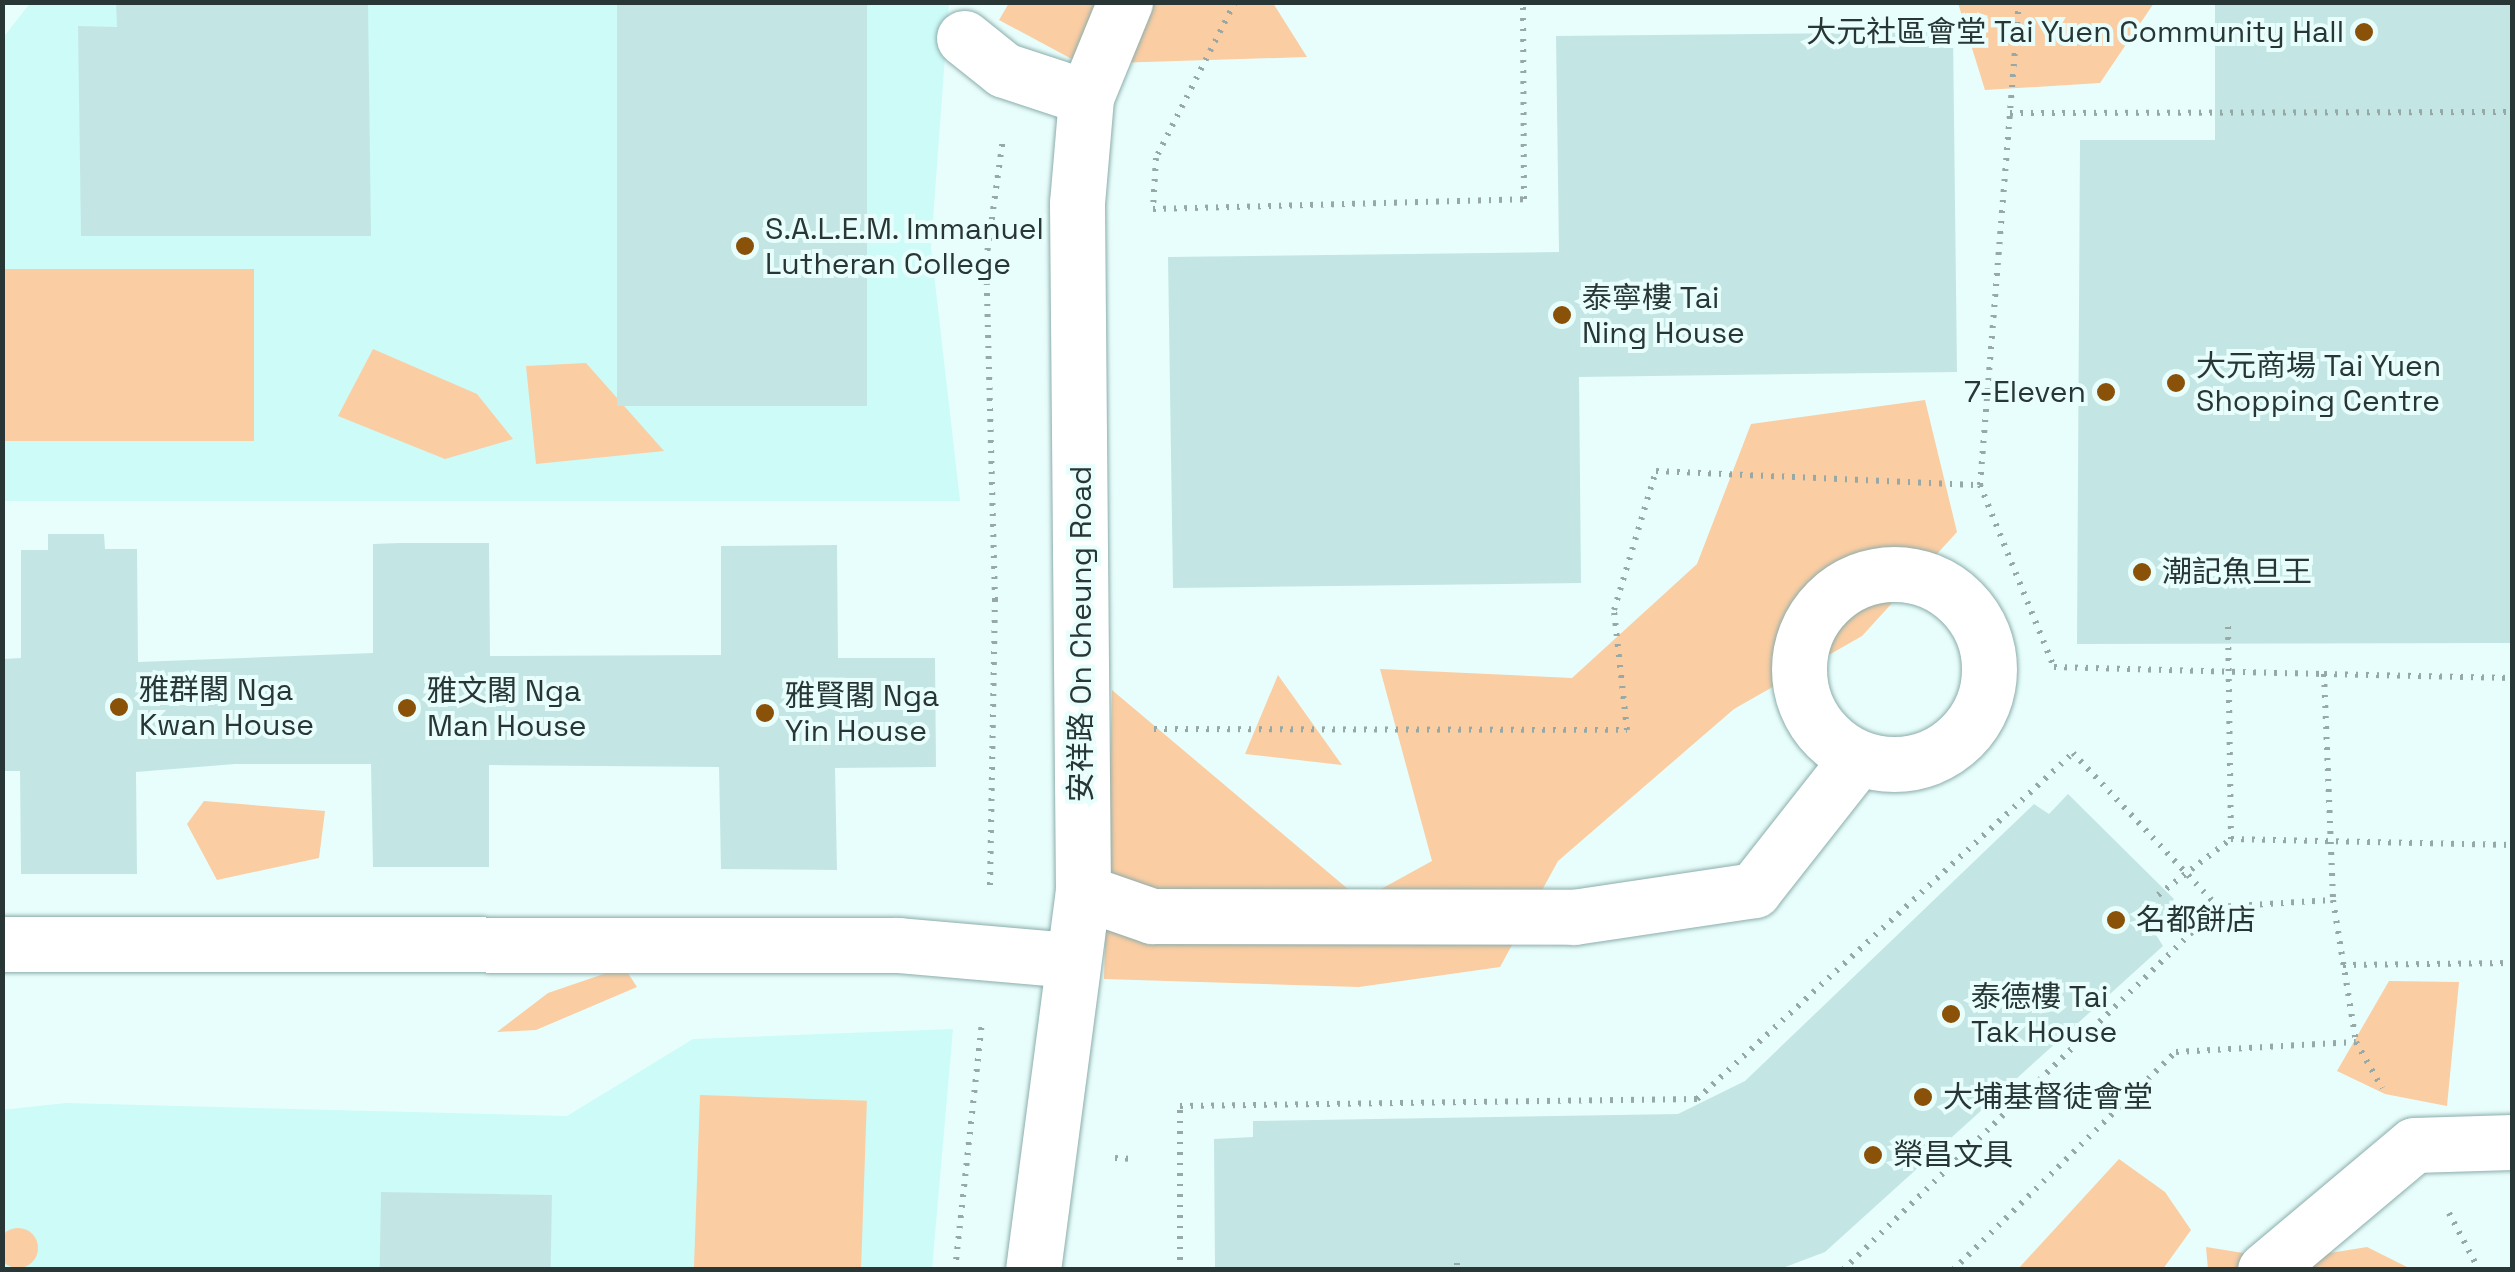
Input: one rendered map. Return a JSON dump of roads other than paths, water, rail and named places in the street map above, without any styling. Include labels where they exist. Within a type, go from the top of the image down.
[{"type":"street","name":"安祥路 On Cheung Road","points":[[1032,1270],[1070,960],[1083,892],[1077,202],[1086,97],[1125,2]]},
{"type":"street","points":[[964,38],[1020,72],[1086,97]]},
{"type":"street","points":[[1083,892],[1152,916],[1574,917],[1754,890],[1858,758]]},
{"type":"street","points":[[2,944],[898,945],[1070,960]]},
{"type":"street","points":[[2265,1270],[2414,1145],[2512,1142]]},
{"type":"place","name":"大元社區會堂 Tai Yuen Community Hall","points":[[2364,32]]},
{"type":"place","name":"S.A.L.E.M. Immanuel Lutheran College","points":[[745,246]]},
{"type":"place","name":"泰寧樓 Tai Ning House","points":[[1562,315]]},
{"type":"place","name":"大元商場 Tai Yuen Shopping Centre","points":[[2176,383]]},
{"type":"place","name":"7-Eleven","points":[[2106,392]]},
{"type":"place","name":"潮記魚旦王","points":[[2142,572]]},
{"type":"place","name":"雅群閣 Nga Kwan House","points":[[119,707]]},
{"type":"place","name":"雅文閣 Nga Man House","points":[[407,708]]},
{"type":"place","name":"雅賢閣 Nga Yin House","points":[[765,713]]},
{"type":"place","name":"名都餅店","points":[[2116,920]]},
{"type":"place","name":"泰德樓 Tai Tak House","points":[[1951,1014]]},
{"type":"place","name":"大埔基督徒會堂","points":[[1923,1097]]},
{"type":"place","name":"榮昌文具","points":[[1873,1155]]}]
